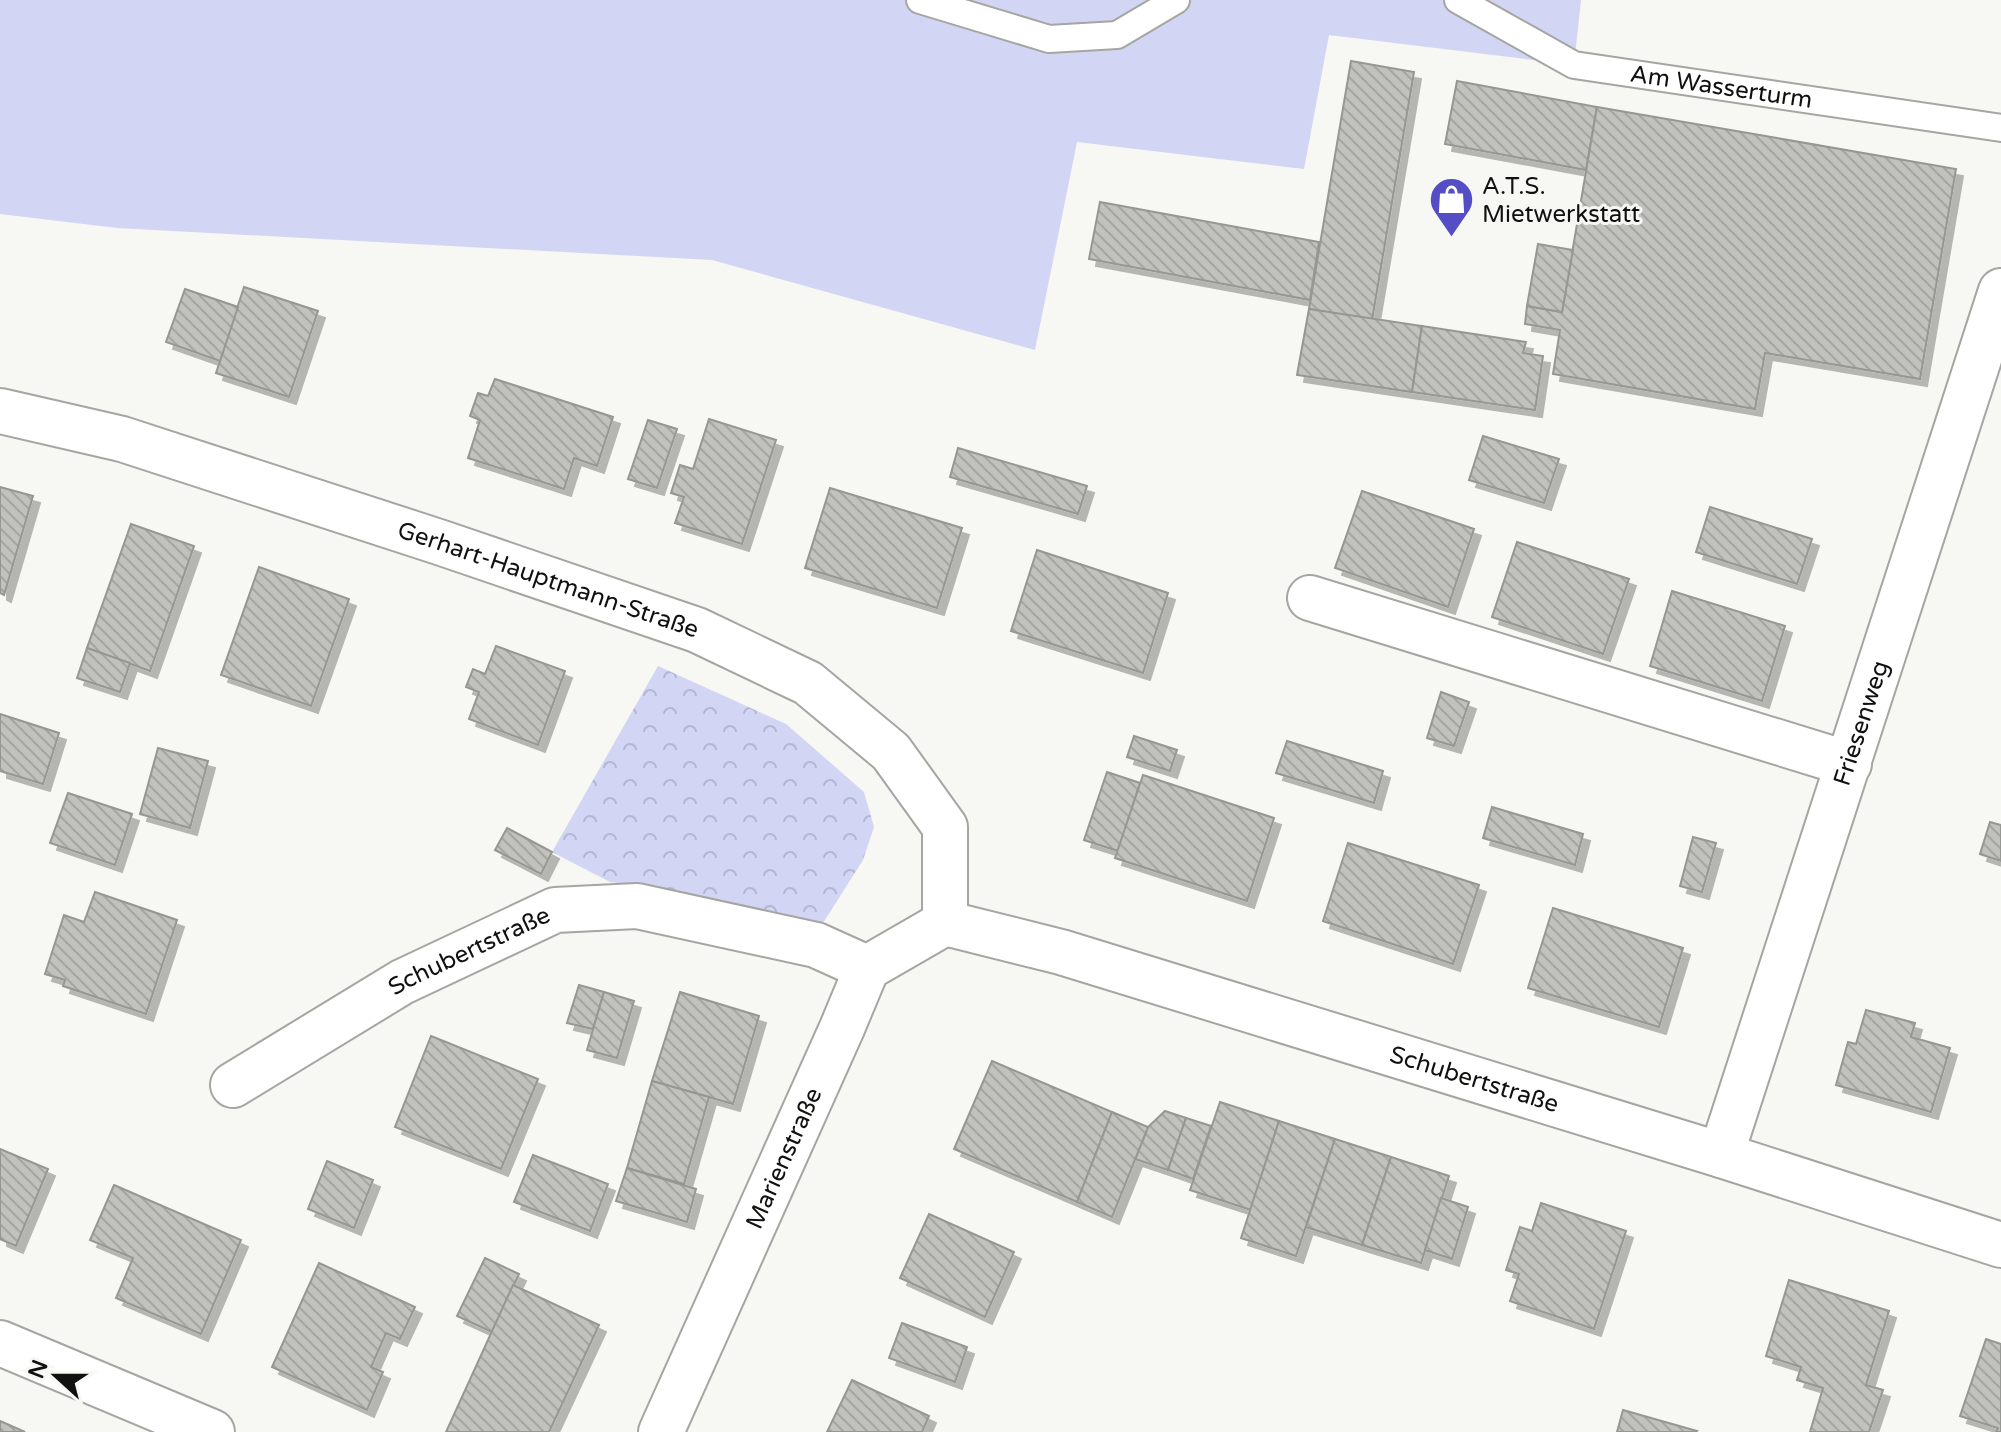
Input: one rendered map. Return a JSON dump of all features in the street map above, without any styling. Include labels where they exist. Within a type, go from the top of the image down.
[{"type":"street","name":"Friesenweg","points":[[1721,1155],[2001,291]]},
{"type":"street","name":"Gerhart-Hauptmann-Straße","points":[[0,411],[122,439],[453,546],[697,630],[808,683],[891,752],[945,827],[945,923]]},
{"type":"street","points":[[1310,598],[1849,764]]},
{"type":"street","name":"Schubertstraße","points":[[233,1085],[402,982],[555,910],[637,906],[816,945],[867,968]]},
{"type":"street","points":[[867,968],[945,923]]},
{"type":"street","name":"Schubertstraße","points":[[945,923],[1061,952],[1721,1155],[2001,1245]]},
{"type":"street","name":"Marienstraße","points":[[661,1432],[867,968]]},
{"type":"street","points":[[0,1343],[212,1432]]},
{"type":"lane","points":[[920,0],[1049,39],[1117,35],[1176,0]]},
{"type":"lane","name":"Am Wasserturm","points":[[1458,0],[1574,65],[2001,128]]},
{"type":"green space","points":[[0,0],[1581,0],[1574,65],[1329,35],[1304,169],[1077,142],[1035,350],[712,260],[117,228],[0,214]]},
{"type":"green space","points":[[658,666],[786,724],[864,792],[874,827],[863,860],[823,923],[661,888],[610,882],[552,852]]},
{"type":"building","points":[[1351,61],[1414,72],[1372,320],[1309,309]]},
{"type":"building","points":[[1457,81],[1597,107],[1586,170],[1445,144]]},
{"type":"building","points":[[1597,107],[1956,169],[1920,379],[1765,353],[1755,409],[1553,374],[1560,330],[1525,324],[1527,306],[1562,312]]},
{"type":"building","points":[[1100,202],[1319,242],[1310,300],[1089,259]]},
{"type":"building","points":[[1538,244],[1573,250],[1562,312],[1527,306]]},
{"type":"building","points":[[244,287],[318,311],[289,397],[216,373]]},
{"type":"building","points":[[185,289],[238,307],[220,361],[166,342]]},
{"type":"building","points":[[1309,309],[1422,326],[1412,392],[1297,375]]},
{"type":"building","points":[[1422,326],[1526,342],[1523,353],[1543,356],[1535,410],[1412,392]]},
{"type":"building","points":[[495,379],[613,417],[597,466],[574,458],[564,489],[468,458],[480,420],[470,416],[478,393],[488,396]]},
{"type":"building","points":[[709,419],[776,440],[742,544],[675,523],[684,497],[671,493],[680,465],[693,469]]},
{"type":"building","points":[[648,420],[677,429],[657,488],[628,479]]},
{"type":"building","points":[[1483,436],[1559,459],[1544,503],[1469,480]]},
{"type":"building","points":[[958,448],[1087,486],[1078,514],[950,477]]},
{"type":"building","points":[[0,487],[33,496],[4,595],[0,593]]},
{"type":"building","points":[[830,488],[962,528],[937,608],[805,568]]},
{"type":"building","points":[[1362,491],[1474,529],[1448,607],[1335,568]]},
{"type":"building","points":[[1710,507],[1812,539],[1797,584],[1696,552]]},
{"type":"building","points":[[131,524],[194,546],[150,671],[87,648]]},
{"type":"building","points":[[1517,542],[1629,579],[1603,654],[1492,617]]},
{"type":"building","points":[[1037,550],[1168,593],[1143,673],[1011,631]]},
{"type":"building","points":[[259,567],[349,599],[311,706],[221,675]]},
{"type":"building","points":[[1672,591],[1785,626],[1762,701],[1650,666]]},
{"type":"building","points":[[496,646],[565,671],[538,745],[469,719],[479,692],[466,687],[473,669],[485,674]]},
{"type":"building","points":[[87,648],[130,663],[120,692],[77,678]]},
{"type":"building","points":[[1441,692],[1469,702],[1454,746],[1427,738]]},
{"type":"building","points":[[0,714],[59,733],[43,784],[0,771]]},
{"type":"building","points":[[1134,736],[1177,750],[1170,771],[1127,757]]},
{"type":"building","points":[[1287,741],[1383,771],[1374,803],[1276,773]]},
{"type":"building","points":[[158,748],[208,761],[190,828],[140,814]]},
{"type":"building","points":[[1107,772],[1140,783],[1118,851],[1084,840]]},
{"type":"building","points":[[1143,775],[1274,818],[1247,901],[1115,858]]},
{"type":"building","points":[[68,793],[132,814],[115,865],[50,843]]},
{"type":"building","points":[[1492,807],[1583,834],[1575,865],[1483,838]]},
{"type":"building","points":[[1990,822],[2001,825],[2001,861],[1980,854]]},
{"type":"building","points":[[507,828],[552,852],[541,874],[495,850]]},
{"type":"building","points":[[1693,837],[1716,843],[1702,892],[1680,886]]},
{"type":"building","points":[[1348,843],[1479,885],[1453,964],[1323,921]]},
{"type":"building","points":[[95,892],[177,920],[146,1014],[63,986],[65,980],[45,974],[64,915],[84,922]]},
{"type":"building","points":[[1553,908],[1683,948],[1659,1027],[1528,988]]},
{"type":"building","points":[[579,985],[604,992],[593,1029],[567,1023]]},
{"type":"building","points":[[604,992],[634,1001],[617,1058],[587,1050]]},
{"type":"building","points":[[680,992],[759,1016],[733,1104],[652,1081]]},
{"type":"building","points":[[1866,1010],[1915,1023],[1911,1037],[1950,1048],[1931,1112],[1836,1085],[1848,1042],[1856,1044]]},
{"type":"building","points":[[431,1036],[538,1079],[501,1169],[395,1127]]},
{"type":"building","points":[[992,1061],[1112,1112],[1077,1202],[954,1149]]},
{"type":"building","points":[[652,1081],[709,1097],[684,1184],[627,1168]]},
{"type":"building","points":[[1220,1102],[1279,1121],[1251,1210],[1190,1190]]},
{"type":"building","points":[[1165,1111],[1186,1118],[1168,1170],[1135,1159],[1148,1127]]},
{"type":"building","points":[[1112,1112],[1148,1127],[1112,1217],[1077,1202]]},
{"type":"building","points":[[1186,1118],[1211,1126],[1193,1179],[1168,1170]]},
{"type":"building","points":[[1279,1121],[1335,1139],[1296,1256],[1241,1238]]},
{"type":"building","points":[[1335,1139],[1391,1157],[1362,1245],[1306,1227]]},
{"type":"building","points":[[0,1149],[48,1169],[16,1246],[0,1239]]},
{"type":"building","points":[[533,1155],[608,1184],[590,1231],[514,1202]]},
{"type":"building","points":[[1391,1157],[1449,1176],[1421,1263],[1362,1245]]},
{"type":"building","points":[[327,1161],[373,1180],[354,1228],[308,1209]]},
{"type":"building","points":[[627,1168],[696,1189],[687,1222],[616,1201]]},
{"type":"building","points":[[114,1185],[241,1240],[201,1334],[116,1298],[133,1258],[90,1240]]},
{"type":"building","points":[[1441,1198],[1468,1207],[1452,1259],[1425,1250]]},
{"type":"building","points":[[1541,1203],[1626,1231],[1594,1329],[1510,1301],[1519,1274],[1506,1270],[1520,1227],[1532,1231]]},
{"type":"building","points":[[929,1214],[1014,1252],[985,1317],[900,1278]]},
{"type":"building","points":[[485,1258],[519,1274],[492,1332],[457,1316]]},
{"type":"building","points":[[319,1263],[415,1307],[400,1339],[386,1333],[371,1367],[383,1372],[367,1410],[272,1367]]},
{"type":"building","points":[[1789,1280],[1889,1311],[1866,1385],[1883,1390],[1869,1432],[1810,1432],[1823,1388],[1797,1380],[1801,1367],[1766,1356]]},
{"type":"building","points":[[513,1285],[599,1325],[549,1432],[446,1432]]},
{"type":"building","points":[[902,1323],[967,1347],[955,1382],[889,1358]]},
{"type":"building","points":[[1986,1339],[2001,1344],[2001,1432],[1996,1432],[1998,1428],[1960,1416]]},
{"type":"building","points":[[852,1380],[929,1416],[922,1432],[827,1432]]},
{"type":"building","points":[[1623,1410],[1697,1431],[1617,1432]]},
{"type":"building","points":[[0,1421],[25,1432],[0,1432]]},
{"type":"place","name":"A.T.S. Mietwerkstatt","points":[[1451,239]]}]
